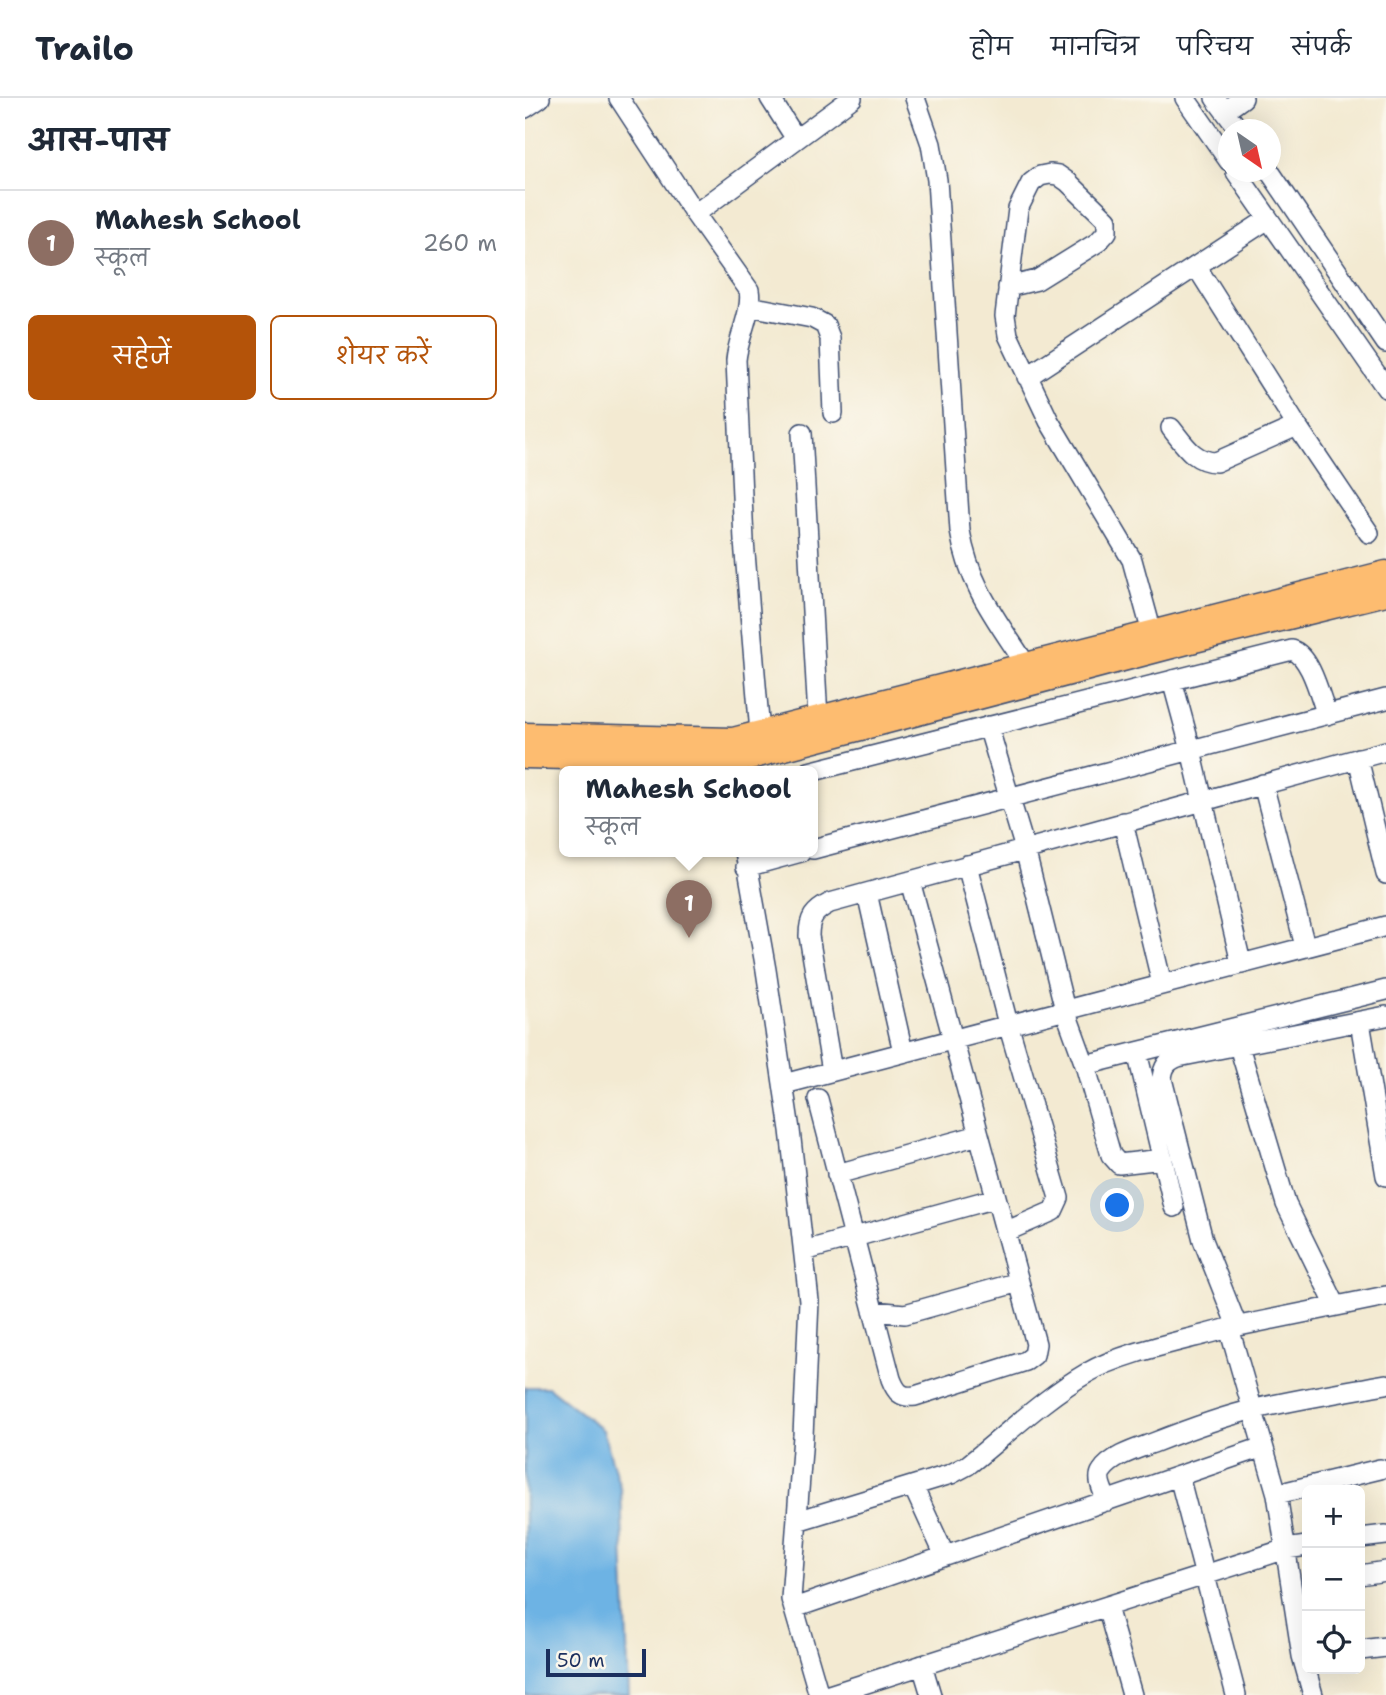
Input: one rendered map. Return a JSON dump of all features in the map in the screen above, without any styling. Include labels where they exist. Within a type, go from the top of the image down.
[{"type":"main road","points":[[735,758],[760,733],[1151,633],[1384,588]]},
{"type":"main road","points":[[525,756],[735,758],[1168,647],[1384,588]]},
{"type":"main road","points":[[525,735],[735,758]]},
{"type":"street","points":[[525,108],[540,98]]},
{"type":"street","points":[[619,98],[695,214],[749,290],[750,306],[740,332],[736,360],[744,541],[760,733]]},
{"type":"street","points":[[770,98],[796,139]]},
{"type":"street","points":[[695,214],[852,98]]},
{"type":"street","points":[[915,98],[932,144],[937,180],[960,531],[964,553],[976,587],[1026,665]]},
{"type":"street","points":[[1185,98],[1218,145]]},
{"type":"street","points":[[1231,119],[1220,104],[1243,98]]},
{"type":"street","points":[[1008,287],[1037,280],[1098,242],[1107,232],[1107,220],[1101,213],[1058,175],[1041,176],[1031,183],[1018,209],[1008,287],[1006,325],[1049,421],[1132,561],[1151,633]]},
{"type":"street","points":[[1243,182],[1386,388]]},
{"type":"street","points":[[1277,182],[1386,344]]},
{"type":"street","points":[[1027,377],[1268,219]]},
{"type":"street","points":[[1196,266],[1297,426],[1369,533]]},
{"type":"street","points":[[750,306],[812,318],[825,325],[829,338],[833,413]]},
{"type":"street","points":[[1171,428],[1193,454],[1208,462],[1216,462],[1297,426]]},
{"type":"street","points":[[802,433],[818,718]]},
{"type":"street","points":[[818,770],[1292,650],[1299,652],[1308,666],[1327,715]]},
{"type":"street","points":[[1172,680],[1241,963]]},
{"type":"street","points":[[818,848],[1386,699]]},
{"type":"street","points":[[988,726],[1024,849],[1065,1010],[1115,1161],[1124,1164],[1163,1159]]},
{"type":"street","points":[[832,1071],[809,924],[818,909],[1024,849],[1386,751]]},
{"type":"street","points":[[1358,758],[1386,874]]},
{"type":"street","points":[[1263,784],[1305,946]]},
{"type":"street","points":[[1123,822],[1162,984]]},
{"type":"street","points":[[754,858],[809,1301],[791,1599],[819,1695]]},
{"type":"street","points":[[967,865],[1008,1024],[1059,1198],[1053,1211],[1005,1231]]},
{"type":"street","points":[[818,1099],[894,1387],[902,1395],[915,1396],[1026,1361],[1034,1355],[1036,1344],[910,881]]},
{"type":"street","points":[[867,893],[903,1052]]},
{"type":"street","points":[[784,1084],[1386,926]]},
{"type":"street","points":[[1085,1065],[1386,990]]},
{"type":"street","points":[[1302,1620],[1299,1584],[1286,1549],[1276,1494],[1233,1327],[1203,1240],[1162,1079],[1164,1067],[1171,1059],[1386,1016]]},
{"type":"street","points":[[1360,1022],[1386,1175]]},
{"type":"street","points":[[1239,1046],[1286,1204],[1336,1306]]},
{"type":"street","points":[[1137,1052],[1174,1207]]},
{"type":"street","points":[[837,1174],[979,1135]]},
{"type":"street","points":[[804,1251],[996,1198]]},
{"type":"street","points":[[873,1311],[905,1314],[1019,1282]]},
{"type":"street","points":[[797,1521],[951,1474],[968,1465],[1066,1387],[1089,1372],[1122,1358],[1233,1327],[1386,1296]]},
{"type":"street","points":[[1107,1501],[1100,1476],[1102,1470],[1130,1452],[1252,1409],[1386,1384]]},
{"type":"street","points":[[793,1608],[1263,1447]]},
{"type":"street","points":[[1276,1494],[1380,1469]]},
{"type":"street","points":[[1179,1476],[1236,1695]]},
{"type":"street","points":[[913,1486],[945,1556]]},
{"type":"street","points":[[1365,1537],[1386,1535]]},
{"type":"street","points":[[829,1695],[1286,1549],[1302,1547]]},
{"type":"street","points":[[1365,1574],[1386,1571]]},
{"type":"street","points":[[1107,1607],[1126,1694]]},
{"type":"street","points":[[1365,1649],[1386,1647]]},
{"type":"street","points":[[922,1665],[931,1695]]},
{"type":"street","points":[[1309,1674],[1313,1695]]},
{"type":"water","points":[[525,1387],[548,1387],[603,1430],[621,1491],[629,1695],[525,1695]]},
{"type":"place","name":"Mahesh School","points":[[689,938]]}]
